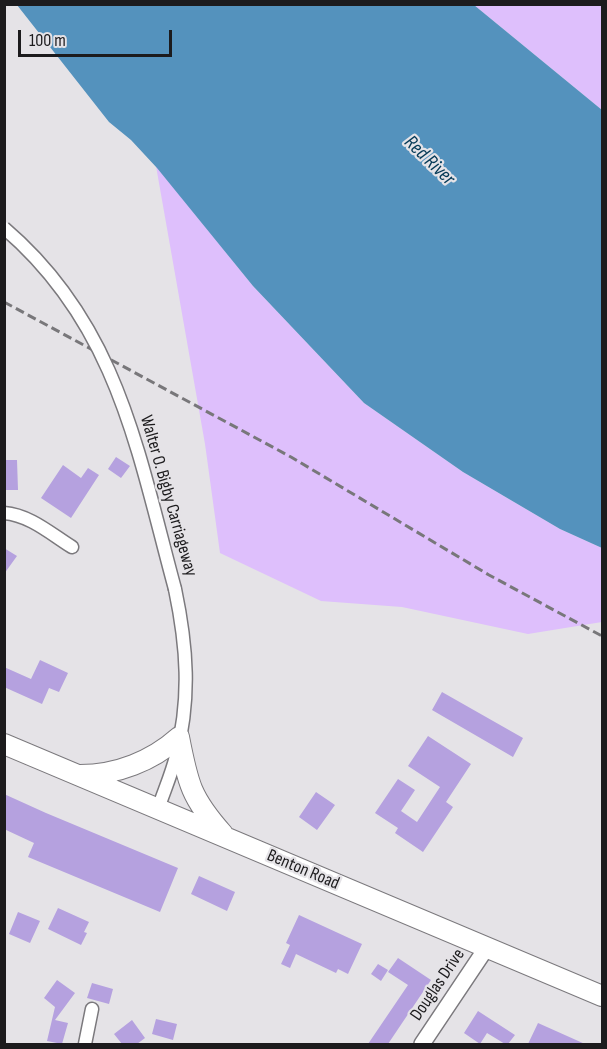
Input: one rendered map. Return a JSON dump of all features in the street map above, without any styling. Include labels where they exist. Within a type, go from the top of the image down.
[{"type":"main road","points":[[77,775],[128,768],[169,747],[179,738]]},
{"type":"main road","points":[[179,738],[186,775],[193,793],[200,806],[225,837]]},
{"type":"main road","name":"Benton Road","points":[[4,744],[603,996]]},
{"type":"street","name":"Walter O. Bigby Carriageway","points":[[4,228],[40,262],[64,291],[83,319],[110,372],[135,444],[175,589],[184,632],[187,667],[185,703],[176,756],[158,808]]},
{"type":"street","points":[[4,513],[30,520],[72,547]]},
{"type":"street","name":"Douglas Drive","points":[[422,1044],[487,947]]},
{"type":"street","points":[[85,1044],[92,1009]]},
{"type":"shaded area","points":[[474,5],[602,5],[602,110]]},
{"type":"shaded area","points":[[156,166],[253,286],[364,403],[463,472],[560,529],[602,548],[602,622],[528,634],[402,607],[321,601],[220,553],[205,444]]},
{"type":"water","name":"Red River","points":[[17,5],[474,5],[602,110],[602,548],[560,529],[463,472],[364,403],[253,286],[157,168],[131,140],[109,122]]},
{"type":"building","points":[[116,457],[130,466],[121,478],[108,469]]},
{"type":"building","points":[[4,460],[17,460],[18,490],[4,490]]},
{"type":"building","points":[[63,465],[81,478],[88,468],[99,475],[71,518],[41,498]]},
{"type":"building","points":[[4,548],[17,556],[4,574]]},
{"type":"building","points":[[40,660],[68,673],[59,692],[49,688],[42,704],[4,687],[4,667],[31,679]]},
{"type":"building","points":[[442,692],[523,738],[513,757],[432,710]]},
{"type":"building","points":[[428,736],[471,764],[446,802],[453,807],[423,852],[395,833],[398,828],[375,813],[398,779],[415,790],[401,811],[417,822],[440,787],[408,766]]},
{"type":"building","points":[[316,792],[335,805],[317,830],[299,817]]},
{"type":"building","points":[[4,794],[178,868],[160,912],[28,857],[34,843],[4,829]]},
{"type":"building","points":[[199,876],[235,892],[227,911],[191,894]]},
{"type":"building","points":[[58,908],[89,922],[81,945],[48,929]]},
{"type":"building","points":[[18,912],[40,921],[30,943],[9,934]]},
{"type":"building","points":[[299,915],[362,944],[348,974],[338,969],[336,973],[296,954],[290,968],[281,964],[290,945],[286,943]]},
{"type":"building","points":[[398,958],[431,980],[388,1044],[368,1044],[408,985],[388,972]]},
{"type":"building","points":[[378,964],[388,970],[381,981],[371,974]]},
{"type":"building","points":[[57,980],[75,993],[55,1020],[68,1023],[62,1044],[47,1041],[55,1007],[44,998]]},
{"type":"building","points":[[92,983],[113,989],[109,1004],[87,998]]},
{"type":"building","points":[[478,1011],[515,1035],[508,1044],[487,1033],[480,1044],[464,1033]]},
{"type":"building","points":[[156,1019],[177,1024],[173,1040],[152,1034]]},
{"type":"building","points":[[132,1020],[145,1038],[137,1044],[122,1044],[114,1034]]},
{"type":"building","points":[[538,1023],[585,1044],[528,1044]]},
{"type":"railway","points":[[4,302],[291,457],[489,575],[602,636]]}]
